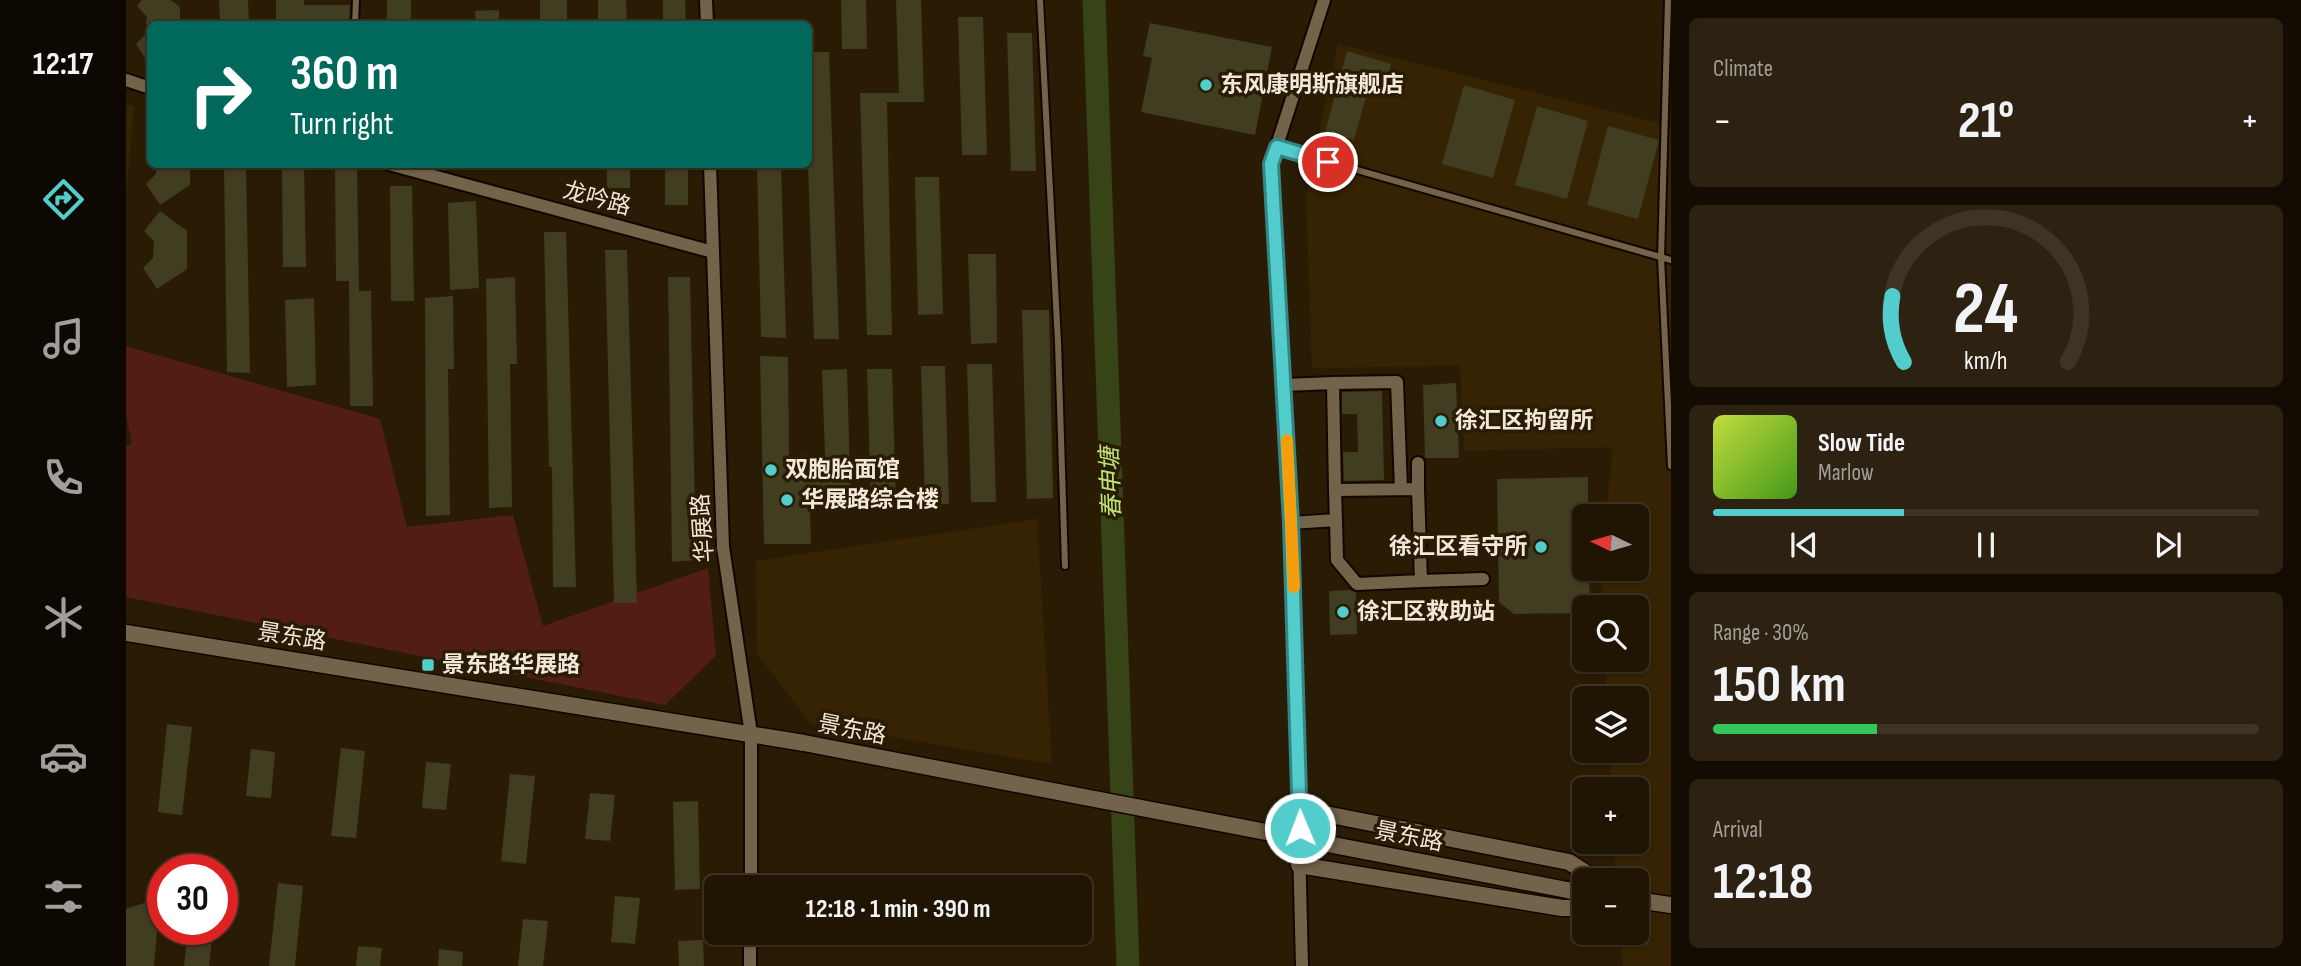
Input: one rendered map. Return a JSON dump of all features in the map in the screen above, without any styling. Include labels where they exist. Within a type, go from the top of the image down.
[{"type":"street","points":[[706,0],[707,21]]},
{"type":"street","points":[[1302,966],[1291,523],[1271,164],[1324,0]]},
{"type":"street","points":[[126,80],[147,87]]},
{"type":"street","name":"龙吟路","points":[[404,168],[712,252]]},
{"type":"street","name":"华展路","points":[[710,168],[723,547],[751,734],[751,875]]},
{"type":"street","points":[[1284,384],[1397,382],[1401,489]]},
{"type":"street","points":[[1334,383],[1337,560],[1357,584],[1483,579]]},
{"type":"street","points":[[1418,463],[1421,581]]},
{"type":"street","points":[[1335,490],[1418,489]]},
{"type":"street","points":[[1291,523],[1336,520]]},
{"type":"street","name":"景东路","points":[[126,633],[804,743],[1572,891]]},
{"type":"street","points":[[1300,809],[1569,862],[1578,868]]},
{"type":"street","points":[[1299,865],[1572,908]]},
{"type":"street","points":[[1649,902],[1671,905]]},
{"type":"street","points":[[750,945],[750,966]]},
{"type":"lane","points":[[355,21],[356,0]]},
{"type":"lane","points":[[1040,0],[1058,342],[1065,566]]},
{"type":"lane","points":[[1668,0],[1661,258],[1671,466]]},
{"type":"lane","points":[[1277,147],[1671,260]]},
{"type":"shaded area","points":[[1338,44],[1671,126],[1671,966],[1623,966],[1621,945],[1649,945],[1649,868],[1615,868],[1615,854],[1649,854],[1649,777],[1611,777],[1610,763],[1649,763],[1649,686],[1606,686],[1606,672],[1649,672],[1649,595],[1602,595],[1602,581],[1649,581],[1649,504],[1607,504],[1613,447],[1464,451],[1460,366],[1312,368],[1306,195]]},
{"type":"shaded area","points":[[126,105],[134,106],[126,195]]},
{"type":"shaded area","points":[[126,346],[380,419],[407,527],[513,515],[543,626],[708,568],[716,656],[665,705],[126,597],[126,446],[132,444],[126,415]]},
{"type":"shaded area","points":[[1037,519],[1052,764],[810,723],[757,654],[756,561]]},
{"type":"building","points":[[142,0],[171,0],[180,7],[180,21],[147,21],[146,24],[147,17],[137,6]]},
{"type":"building","points":[[219,0],[248,0],[249,21],[220,21]]},
{"type":"building","points":[[276,0],[304,0],[304,5],[350,5],[349,21],[276,21]]},
{"type":"building","points":[[387,0],[411,0],[411,21],[387,21]]},
{"type":"building","points":[[540,0],[567,0],[567,21],[540,21]]},
{"type":"building","points":[[598,0],[626,0],[627,21],[598,21]]},
{"type":"building","points":[[663,0],[685,0],[686,21],[663,21]]},
{"type":"building","points":[[841,0],[866,0],[867,49],[842,49]]},
{"type":"building","points":[[896,0],[921,0],[924,102],[887,102],[892,335],[867,335],[860,93],[899,93]]},
{"type":"building","points":[[499,10],[499,21],[476,21],[475,11]]},
{"type":"building","points":[[958,17],[983,17],[987,155],[962,155]]},
{"type":"building","name":"东风康明斯旗舰店","points":[[1150,23],[1272,47],[1255,135],[1141,112],[1152,58],[1143,56]]},
{"type":"building","points":[[147,32],[147,61],[136,44]]},
{"type":"building","points":[[1007,33],[1032,33],[1036,171],[1011,171]]},
{"type":"building","points":[[1347,51],[1391,64],[1386,83],[1371,79],[1354,140],[1325,132]]},
{"type":"building","points":[[812,52],[829,52],[839,339],[814,339],[808,168],[812,168]]},
{"type":"building","points":[[1464,85],[1515,100],[1493,178],[1442,164]]},
{"type":"building","points":[[1537,106],[1588,121],[1567,199],[1515,185]]},
{"type":"building","points":[[1608,126],[1659,140],[1638,219],[1587,205]]},
{"type":"building","points":[[156,168],[190,168],[190,185],[160,205],[146,184],[156,174]]},
{"type":"building","points":[[224,168],[246,168],[250,373],[227,372]]},
{"type":"building","points":[[282,168],[304,168],[306,267],[283,267]]},
{"type":"building","points":[[335,168],[357,168],[359,291],[371,291],[373,406],[350,406],[349,281],[336,281]]},
{"type":"building","points":[[607,168],[630,168],[630,188],[607,188]]},
{"type":"building","points":[[665,168],[688,168],[688,205],[665,205]]},
{"type":"building","points":[[757,168],[781,168],[786,338],[761,337]]},
{"type":"building","points":[[915,177],[939,177],[943,314],[918,315]]},
{"type":"building","points":[[390,186],[412,186],[414,301],[391,301]]},
{"type":"building","points":[[476,201],[479,288],[450,290],[448,203]]},
{"type":"building","points":[[160,211],[187,231],[187,269],[157,289],[143,268],[153,258],[154,241],[144,231]]},
{"type":"building","points":[[544,232],[566,232],[576,587],[553,587]]},
{"type":"building","points":[[605,250],[627,250],[637,603],[614,603]]},
{"type":"building","points":[[968,254],[996,254],[997,343],[971,344]]},
{"type":"building","points":[[515,277],[517,364],[510,364],[512,507],[489,508],[486,279]]},
{"type":"building","points":[[668,277],[690,277],[696,560],[672,562]]},
{"type":"building","points":[[453,296],[454,369],[448,369],[450,515],[426,516],[425,298]]},
{"type":"building","points":[[314,298],[316,385],[287,387],[285,300]]},
{"type":"building","points":[[1022,310],[1049,310],[1053,498],[1027,499]]},
{"type":"building","points":[[760,356],[788,357],[789,456],[825,455],[822,370],[847,369],[851,507],[810,508],[811,544],[764,544]]},
{"type":"building","points":[[967,364],[992,364],[996,502],[971,502]]},
{"type":"building","points":[[921,366],[945,366],[949,504],[925,504]]},
{"type":"building","points":[[867,369],[892,369],[896,507],[871,507]]},
{"type":"building","name":"徐汇区拘留所","points":[[1456,383],[1459,458],[1425,458],[1423,385]]},
{"type":"building","points":[[1382,391],[1384,480],[1344,481],[1343,452],[1358,452],[1357,414],[1342,414],[1342,392]]},
{"type":"building","name":"徐汇区看守所","points":[[1588,477],[1588,504],[1572,504],[1572,581],[1589,581],[1590,595],[1572,595],[1572,613],[1514,614],[1499,602],[1497,479]]},
{"type":"building","name":"徐汇区救助站","points":[[1350,590],[1356,593],[1357,634],[1330,635],[1329,591]]},
{"type":"building","points":[[167,724],[192,727],[182,815],[158,812]]},
{"type":"building","points":[[341,748],[365,751],[356,838],[331,836]]},
{"type":"building","points":[[251,749],[275,752],[271,798],[246,796]]},
{"type":"building","points":[[426,762],[451,764],[446,810],[422,808]]},
{"type":"building","points":[[510,774],[535,776],[526,864],[501,861]]},
{"type":"building","points":[[590,793],[615,795],[610,841],[585,839]]},
{"type":"building","points":[[698,801],[700,889],[675,890],[673,802]]},
{"type":"building","points":[[278,883],[303,886],[295,966],[269,966]]},
{"type":"building","points":[[615,896],[640,898],[635,944],[611,942]]},
{"type":"building","points":[[147,902],[147,945],[156,945],[154,966],[126,966],[126,909]]},
{"type":"building","points":[[523,919],[548,921],[543,966],[518,966]]},
{"type":"building","points":[[703,940],[704,966],[679,966],[678,941]]},
{"type":"building","points":[[186,945],[211,945],[209,966],[184,966]]},
{"type":"building","points":[[358,946],[382,948],[380,966],[356,966]]},
{"type":"building","points":[[439,949],[463,952],[462,966],[438,966]]},
{"type":"waterway","name":"春申塘","points":[[1094,0],[1128,966]]},
{"type":"slow traffic","points":[[1287,440],[1294,587]]},
{"type":"place","name":"东风康明斯旗舰店","points":[[1206,85]]},
{"type":"place","name":"徐汇区拘留所","points":[[1441,421]]},
{"type":"place","name":"双胞胎面馆","points":[[771,470]]},
{"type":"place","name":"华展路综合楼","points":[[787,500]]},
{"type":"place","name":"徐汇区看守所","points":[[1541,547]]},
{"type":"place","name":"徐汇区救助站","points":[[1343,612]]},
{"type":"place","name":"景东路华展路","points":[[428,665]]},
{"type":"route","points":[[1300,828],[1296,637],[1271,164],[1277,147],[1328,162]]}]
